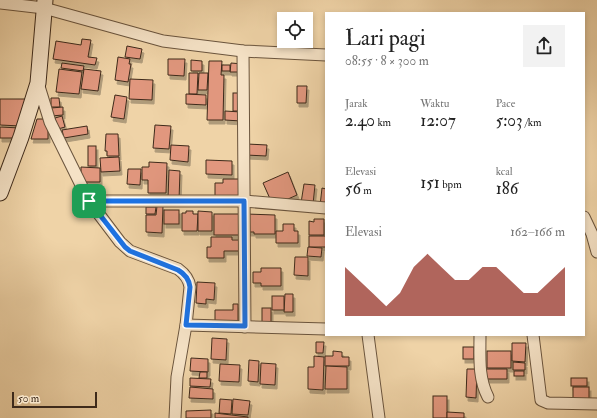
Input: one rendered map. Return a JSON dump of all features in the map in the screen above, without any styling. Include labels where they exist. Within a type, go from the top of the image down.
[{"type":"street","points":[[0,3],[164,41],[243,51],[325,55]]},
{"type":"street","points":[[0,193],[21,137],[38,83],[44,12]]},
{"type":"street","points":[[243,51],[245,326]]},
{"type":"street","points":[[38,83],[50,122],[89,201],[125,247],[130,251],[184,273],[190,282],[186,325],[177,377],[175,418]]},
{"type":"street","points":[[89,201],[244,201],[325,208]]},
{"type":"street","points":[[585,219],[592,234],[597,252]]},
{"type":"street","points":[[186,325],[325,328]]},
{"type":"street","points":[[368,336],[379,418]]},
{"type":"street","points":[[480,336],[481,373],[484,389],[488,397]]},
{"type":"street","points":[[533,336],[541,400],[548,403],[597,404]]},
{"type":"building","points":[[82,39],[91,40],[88,57],[97,58],[95,65],[53,59],[56,41],[81,45]]},
{"type":"building","points":[[127,46],[142,49],[140,59],[125,57]]},
{"type":"building","points":[[118,57],[130,59],[129,64],[131,64],[128,82],[115,80]]},
{"type":"building","points":[[168,59],[185,59],[184,76],[168,75]]},
{"type":"building","points":[[191,60],[202,61],[202,71],[191,71]]},
{"type":"building","points":[[209,61],[222,61],[221,75],[224,75],[223,120],[207,120]]},
{"type":"building","points":[[62,63],[84,66],[83,71],[61,68]]},
{"type":"building","points":[[231,63],[243,64],[243,72],[230,72]]},
{"type":"building","points":[[222,65],[230,65],[230,71],[222,71]]},
{"type":"building","points":[[59,69],[82,72],[79,94],[56,92]]},
{"type":"building","points":[[84,69],[101,71],[98,91],[81,89]]},
{"type":"building","points":[[189,73],[198,73],[197,94],[189,94]]},
{"type":"building","points":[[199,73],[208,73],[207,90],[198,90]]},
{"type":"building","points":[[130,79],[153,80],[152,100],[129,99]]},
{"type":"building","points":[[297,86],[307,86],[306,103],[297,103]]},
{"type":"building","points":[[233,93],[242,93],[242,111],[233,111]]},
{"type":"building","points":[[186,94],[206,95],[206,105],[186,104]]},
{"type":"building","points":[[115,95],[127,97],[124,119],[111,117]]},
{"type":"building","points":[[51,98],[59,98],[60,107],[51,107]]},
{"type":"building","points":[[0,99],[28,99],[21,126],[0,125]]},
{"type":"building","points":[[63,107],[63,115],[51,116],[51,108]]},
{"type":"building","points":[[225,111],[241,112],[241,121],[225,120]]},
{"type":"building","points":[[62,116],[65,127],[58,129],[55,118]]},
{"type":"building","points":[[37,119],[48,119],[48,139],[31,139]]},
{"type":"building","points":[[155,125],[171,126],[169,149],[153,148]]},
{"type":"building","points":[[87,126],[88,134],[64,138],[62,130]]},
{"type":"building","points":[[0,127],[20,128],[20,138],[0,138]]},
{"type":"building","points":[[106,134],[118,134],[119,156],[107,156],[107,151],[105,151]]},
{"type":"building","points":[[247,144],[267,145],[266,156],[246,155]]},
{"type":"building","points":[[171,145],[189,146],[188,162],[170,160]]},
{"type":"building","points":[[88,146],[96,146],[96,166],[88,166]]},
{"type":"building","points":[[119,157],[120,171],[101,172],[100,158]]},
{"type":"building","points":[[206,160],[232,161],[232,175],[206,174]]},
{"type":"building","points":[[149,162],[167,163],[166,193],[148,193],[148,180],[142,180],[142,167],[149,167]]},
{"type":"building","points":[[81,167],[100,168],[100,182],[81,182]]},
{"type":"building","points":[[128,169],[141,169],[140,185],[127,184]]},
{"type":"building","points":[[169,170],[180,171],[179,200],[168,199]]},
{"type":"building","points":[[288,172],[297,195],[279,203],[276,198],[271,201],[263,183]]},
{"type":"building","points":[[223,179],[240,179],[240,200],[215,199],[215,183],[223,183]]},
{"type":"building","points":[[304,184],[315,185],[313,204],[301,203]]},
{"type":"building","points":[[322,188],[325,189],[325,206],[320,206]]},
{"type":"building","points":[[157,206],[163,206],[162,233],[146,232],[146,215],[156,215]]},
{"type":"building","points":[[146,207],[156,207],[155,214],[146,214]]},
{"type":"building","points":[[164,210],[179,210],[179,224],[164,224]]},
{"type":"building","points":[[186,211],[193,211],[193,214],[198,214],[197,231],[182,231],[182,213],[186,213]]},
{"type":"building","points":[[198,211],[212,212],[212,231],[198,231]]},
{"type":"building","points":[[214,214],[243,214],[243,235],[214,235]]},
{"type":"building","points":[[246,214],[275,215],[275,234],[254,234],[254,232],[246,232]]},
{"type":"building","points":[[314,219],[324,219],[324,235],[309,235],[309,221],[314,222]]},
{"type":"building","points":[[283,224],[294,224],[294,231],[298,231],[298,243],[276,243],[276,231],[283,231]]},
{"type":"building","points":[[309,236],[325,236],[325,247],[309,247]]},
{"type":"building","points":[[211,237],[232,237],[232,240],[240,240],[240,251],[224,251],[224,258],[207,258],[207,247],[211,247]]},
{"type":"building","points":[[308,247],[322,248],[321,257],[307,256]]},
{"type":"building","points":[[295,257],[308,257],[308,276],[294,275]]},
{"type":"building","points":[[261,268],[281,268],[281,286],[261,286],[261,283],[253,283],[253,272],[261,272]]},
{"type":"building","points":[[197,282],[215,283],[214,300],[206,299],[206,304],[196,303]]},
{"type":"building","points":[[285,294],[293,294],[293,312],[284,312]]},
{"type":"building","points":[[272,296],[284,296],[284,310],[272,310]]},
{"type":"building","points":[[233,304],[238,304],[238,324],[215,324],[215,310],[233,310]]},
{"type":"building","points":[[262,308],[271,308],[271,326],[262,326]]},
{"type":"building","points":[[212,338],[227,339],[226,360],[211,359]]},
{"type":"building","points":[[316,342],[324,342],[323,353],[316,353]]},
{"type":"building","points":[[512,343],[526,343],[525,362],[512,361]]},
{"type":"building","points":[[463,347],[474,347],[474,359],[463,359]]},
{"type":"building","points":[[333,351],[342,352],[342,357],[349,357],[349,366],[325,366],[325,356],[333,356]]},
{"type":"building","points":[[487,351],[511,351],[511,368],[487,368]]},
{"type":"building","points":[[314,356],[324,357],[323,390],[308,389],[308,367],[314,367]]},
{"type":"building","points":[[191,358],[208,359],[208,372],[190,371]]},
{"type":"building","points":[[249,360],[259,361],[258,382],[248,381]]},
{"type":"building","points":[[513,362],[525,363],[525,370],[513,370]]},
{"type":"building","points":[[261,363],[276,364],[275,385],[260,384]]},
{"type":"building","points":[[220,364],[240,365],[239,382],[219,381]]},
{"type":"building","points":[[326,366],[347,367],[347,389],[325,389]]},
{"type":"building","points":[[467,369],[477,369],[476,398],[466,397]]},
{"type":"building","points":[[484,369],[507,369],[507,379],[483,379]]},
{"type":"building","points":[[514,371],[524,371],[524,376],[514,376]]},
{"type":"building","points":[[200,372],[207,372],[207,378],[199,378]]},
{"type":"building","points":[[190,378],[211,379],[210,387],[190,386]]},
{"type":"building","points":[[571,378],[587,378],[587,386],[571,386]]},
{"type":"building","points":[[190,387],[213,389],[213,399],[189,398]]},
{"type":"building","points":[[573,387],[589,387],[589,402],[573,402]]},
{"type":"building","points":[[433,396],[447,396],[447,418],[433,418]]},
{"type":"building","points":[[220,399],[232,400],[231,414],[219,413]]},
{"type":"building","points":[[233,399],[250,401],[248,415],[232,414]]},
{"type":"building","points":[[211,410],[211,418],[186,418],[186,411]]},
{"type":"building","points":[[447,412],[464,413],[464,418],[447,418]]},
{"type":"building","points":[[215,413],[248,417],[248,418],[215,418]]},
{"type":"route","points":[[89,201],[244,201],[245,326],[186,325],[190,282],[184,273],[130,251],[120,242],[89,201]]}]
